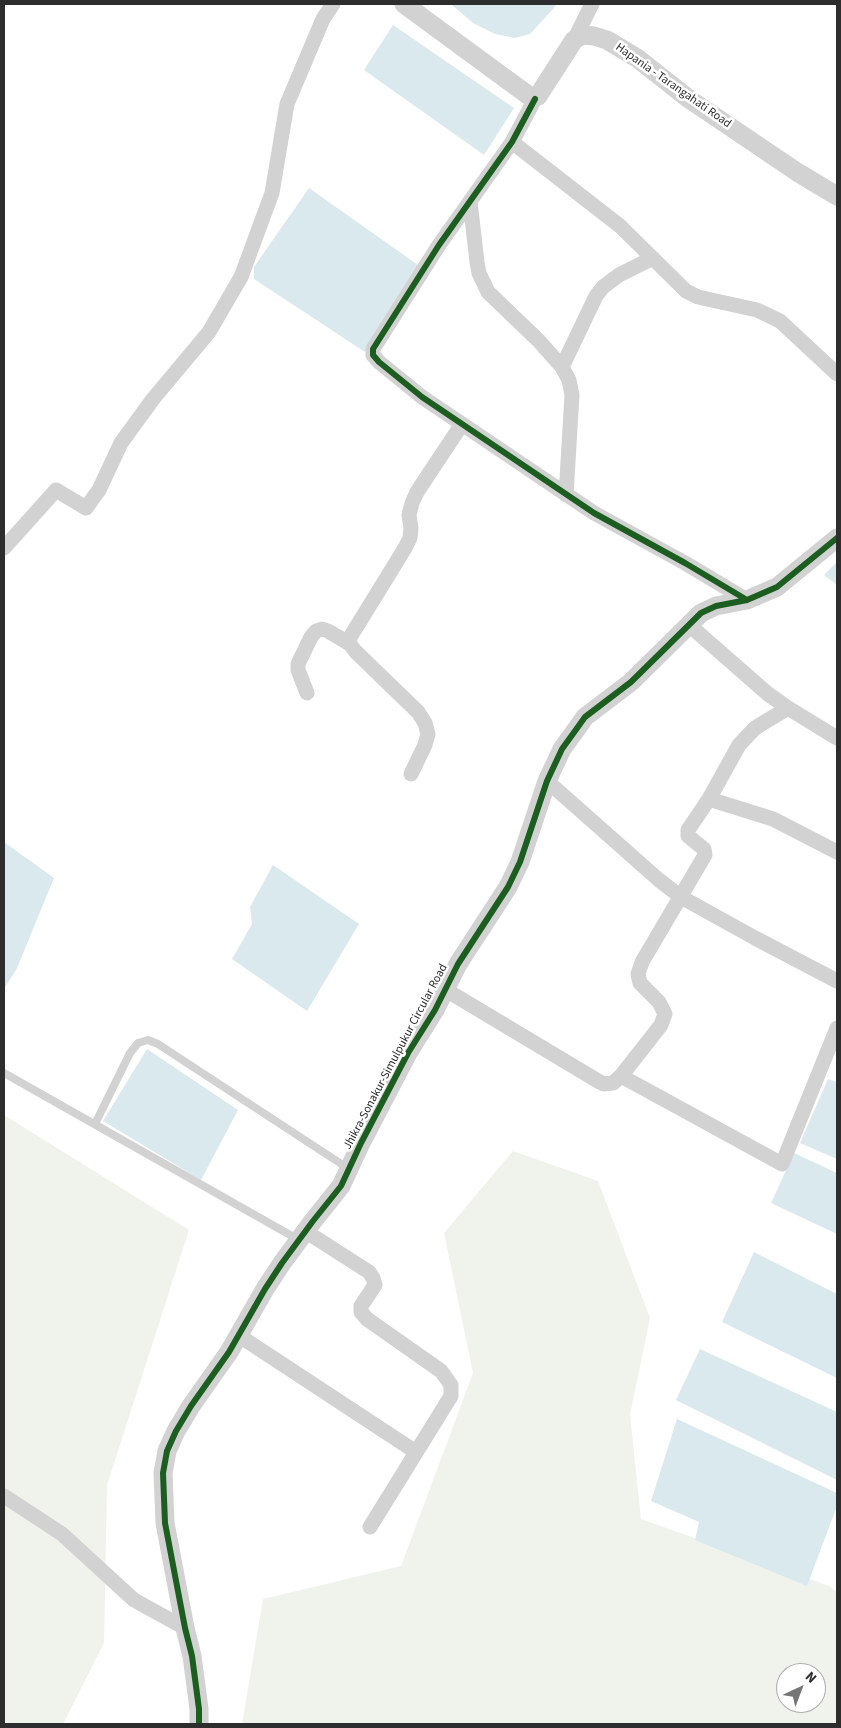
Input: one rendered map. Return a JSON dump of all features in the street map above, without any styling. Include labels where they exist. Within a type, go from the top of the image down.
[{"type":"street","points":[[4,548],[56,490],[86,508],[99,490],[121,443],[153,399],[209,332],[244,268],[272,193],[287,104],[323,19],[332,4]]},
{"type":"street","points":[[404,4],[524,93],[535,98]]},
{"type":"street","points":[[592,4],[574,40],[535,98],[512,142],[439,245],[373,349],[373,355],[422,397],[566,495],[594,513],[685,562],[747,600]]},
{"type":"street","name":"Hapania - Tarangahati Road","points":[[574,40],[582,35],[607,40],[637,58],[689,99],[797,172],[837,196]]},
{"type":"street","points":[[512,142],[620,226],[686,291],[698,297],[757,310],[780,321],[837,374]]},
{"type":"street","points":[[470,201],[477,262],[483,283],[488,292],[562,366],[569,380],[572,395],[566,495]]},
{"type":"street","points":[[562,366],[596,296],[603,287],[612,280],[653,258]]},
{"type":"street","points":[[350,644],[349,639],[352,632],[410,538],[409,515],[417,492],[462,424]]},
{"type":"street","name":"Jhikra-Sonakur-Simulpukur Circular Road","points":[[199,1724],[200,1709],[192,1656],[165,1523],[163,1473],[167,1451],[176,1430],[238,1335],[265,1289],[302,1236],[341,1186],[377,1111],[446,990],[458,964],[508,887],[520,862],[547,781],[562,749],[585,717],[630,682],[688,624],[701,614],[716,606],[747,600],[777,587],[837,538]]},
{"type":"street","points":[[688,624],[750,679],[788,708],[837,738]]},
{"type":"street","points":[[307,693],[298,670],[298,664],[311,637],[316,631],[322,629],[350,644],[418,712],[425,723],[428,734],[426,745],[411,774]]},
{"type":"street","points":[[446,990],[598,1081],[604,1084],[613,1083],[621,1076],[661,1025],[665,1014],[659,1002],[640,983],[638,974],[642,962],[705,855],[704,849],[688,836],[688,830],[746,737],[755,728],[788,708]]},
{"type":"street","points":[[547,781],[659,880],[681,897],[837,982]]},
{"type":"street","points":[[708,799],[773,819],[837,852]]},
{"type":"street","points":[[621,1076],[782,1164],[837,1028]]},
{"type":"street","points":[[302,1236],[368,1272],[373,1278],[374,1285],[361,1306],[361,1312],[367,1319],[441,1372],[452,1385],[451,1396],[370,1527]]},
{"type":"street","points":[[238,1335],[416,1452]]},
{"type":"street","points":[[4,1496],[62,1534],[134,1600],[185,1628]]},
{"type":"lane","points":[[95,1124],[130,1053],[138,1043],[148,1040],[158,1044],[349,1169]]},
{"type":"lane","points":[[4,1072],[95,1124],[302,1236]]},
{"type":"shaded area","points":[[451,4],[556,4],[530,34],[515,38],[495,34],[473,23]]},
{"type":"shaded area","points":[[393,25],[514,108],[484,155],[364,70]]},
{"type":"shaded area","points":[[309,188],[418,265],[365,352],[254,279],[254,267]]},
{"type":"shaded area","points":[[837,562],[837,585],[824,575]]},
{"type":"shaded area","points":[[4,842],[54,878],[17,968],[4,989]]},
{"type":"shaded area","points":[[273,865],[359,924],[307,1011],[232,959],[252,924],[250,907]]},
{"type":"shaded area","points":[[147,1049],[238,1110],[201,1180],[103,1121]]},
{"type":"shaded area","points":[[828,1079],[837,1082],[837,1159],[800,1143]]},
{"type":"shaded area","points":[[4,1115],[189,1230],[107,1485],[104,1643],[63,1724],[4,1724]]},
{"type":"shaded area","points":[[513,1151],[598,1181],[650,1318],[630,1415],[641,1519],[829,1586],[837,1592],[837,1724],[242,1724],[263,1599],[401,1566],[473,1373],[444,1233]]},
{"type":"shaded area","points":[[794,1153],[837,1173],[837,1234],[771,1203]]},
{"type":"shaded area","points":[[754,1252],[837,1294],[837,1378],[722,1322]]},
{"type":"shaded area","points":[[700,1349],[837,1412],[837,1480],[676,1400]]},
{"type":"shaded area","points":[[677,1419],[837,1493],[837,1506],[807,1586],[695,1540],[699,1522],[651,1501]]},
{"type":"cycle path","points":[[535,99],[512,142],[439,245],[373,349],[373,355],[422,397],[594,513],[685,563],[747,600]]},
{"type":"cycle path","points":[[199,1724],[199,1709],[192,1656],[165,1523],[163,1473],[167,1451],[176,1431],[229,1352],[282,1263],[341,1186],[408,1053],[435,1010],[458,964],[508,887],[520,862],[547,781],[562,749],[585,717],[631,682],[701,613],[716,606],[747,600],[777,587],[837,538]]}]
